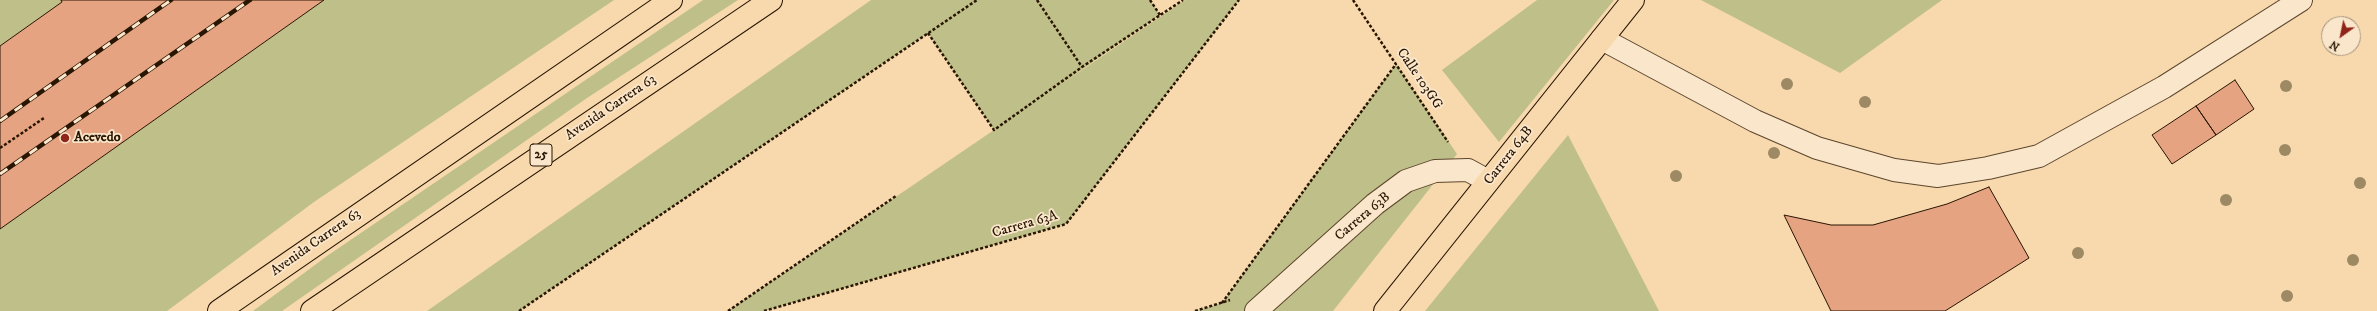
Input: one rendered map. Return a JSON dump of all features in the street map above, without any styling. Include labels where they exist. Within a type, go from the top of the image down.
[{"type":"main road","name":"Avenida Carrera 63","points":[[219,311],[671,0]]},
{"type":"main road","name":"Avenida Carrera 63","points":[[312,311],[771,0]]},
{"type":"main road","name":"Carrera 64B","points":[[1385,311],[1633,0]]},
{"type":"street","points":[[1602,39],[1755,121],[1817,148],[1894,170],[1938,176],[1988,168],[2039,156],[2164,87],[2301,0]]},
{"type":"street","points":[[1468,170],[1488,181]]},
{"type":"street","name":"Carrera 63B","points":[[1256,311],[1375,204],[1406,181],[1435,171],[1468,170]]},
{"type":"path","points":[[519,311],[977,0]]},
{"type":"path","points":[[1037,0],[1082,67]]},
{"type":"path","points":[[1150,0],[1160,15]]},
{"type":"path","points":[[928,33],[994,130],[1082,67],[1183,0]]},
{"type":"path","name":"Carrera 63A","points":[[764,311],[1066,224],[1239,0]]},
{"type":"path","name":"Calle 103GG","points":[[1352,0],[1468,170]]},
{"type":"path","points":[[1222,303],[1396,64]]},
{"type":"path","points":[[0,148],[44,118]]},
{"type":"path","points":[[728,311],[896,196]]},
{"type":"green space","points":[[0,0],[61,0],[62,2],[0,46]]},
{"type":"green space","points":[[324,0],[614,0],[314,202],[167,311],[0,311],[0,229]]},
{"type":"green space","points":[[703,0],[738,0],[587,98],[282,311],[253,311],[327,256]]},
{"type":"green space","points":[[871,0],[1150,0],[1160,15],[1054,89],[1185,0],[1239,0],[1066,224],[764,311],[728,311],[994,130],[928,33],[519,311],[427,311]]},
{"type":"green space","points":[[1537,0],[1614,0],[1499,142],[1442,70]]},
{"type":"green space","points":[[1701,0],[1942,0],[1840,73]]},
{"type":"green space","points":[[1396,64],[1457,154],[1333,311],[1195,311],[1222,303]]},
{"type":"green space","points":[[1568,135],[1659,311],[1425,311]]},
{"type":"building","name":"Acevedo","points":[[61,0],[324,0],[0,229],[0,46],[62,2]]},
{"type":"building","points":[[2235,80],[2254,109],[2216,135],[2196,106]]},
{"type":"building","points":[[2196,106],[2216,135],[2172,164],[2152,135]]},
{"type":"building","points":[[1989,187],[2029,258],[1945,311],[1831,311],[1784,215],[1831,225],[1873,225],[1947,204]]},
{"type":"railway","points":[[0,121],[171,0]]},
{"type":"railway","points":[[0,174],[250,0]]},
{"type":"place","name":"Acevedo","points":[[65,138]]}]
